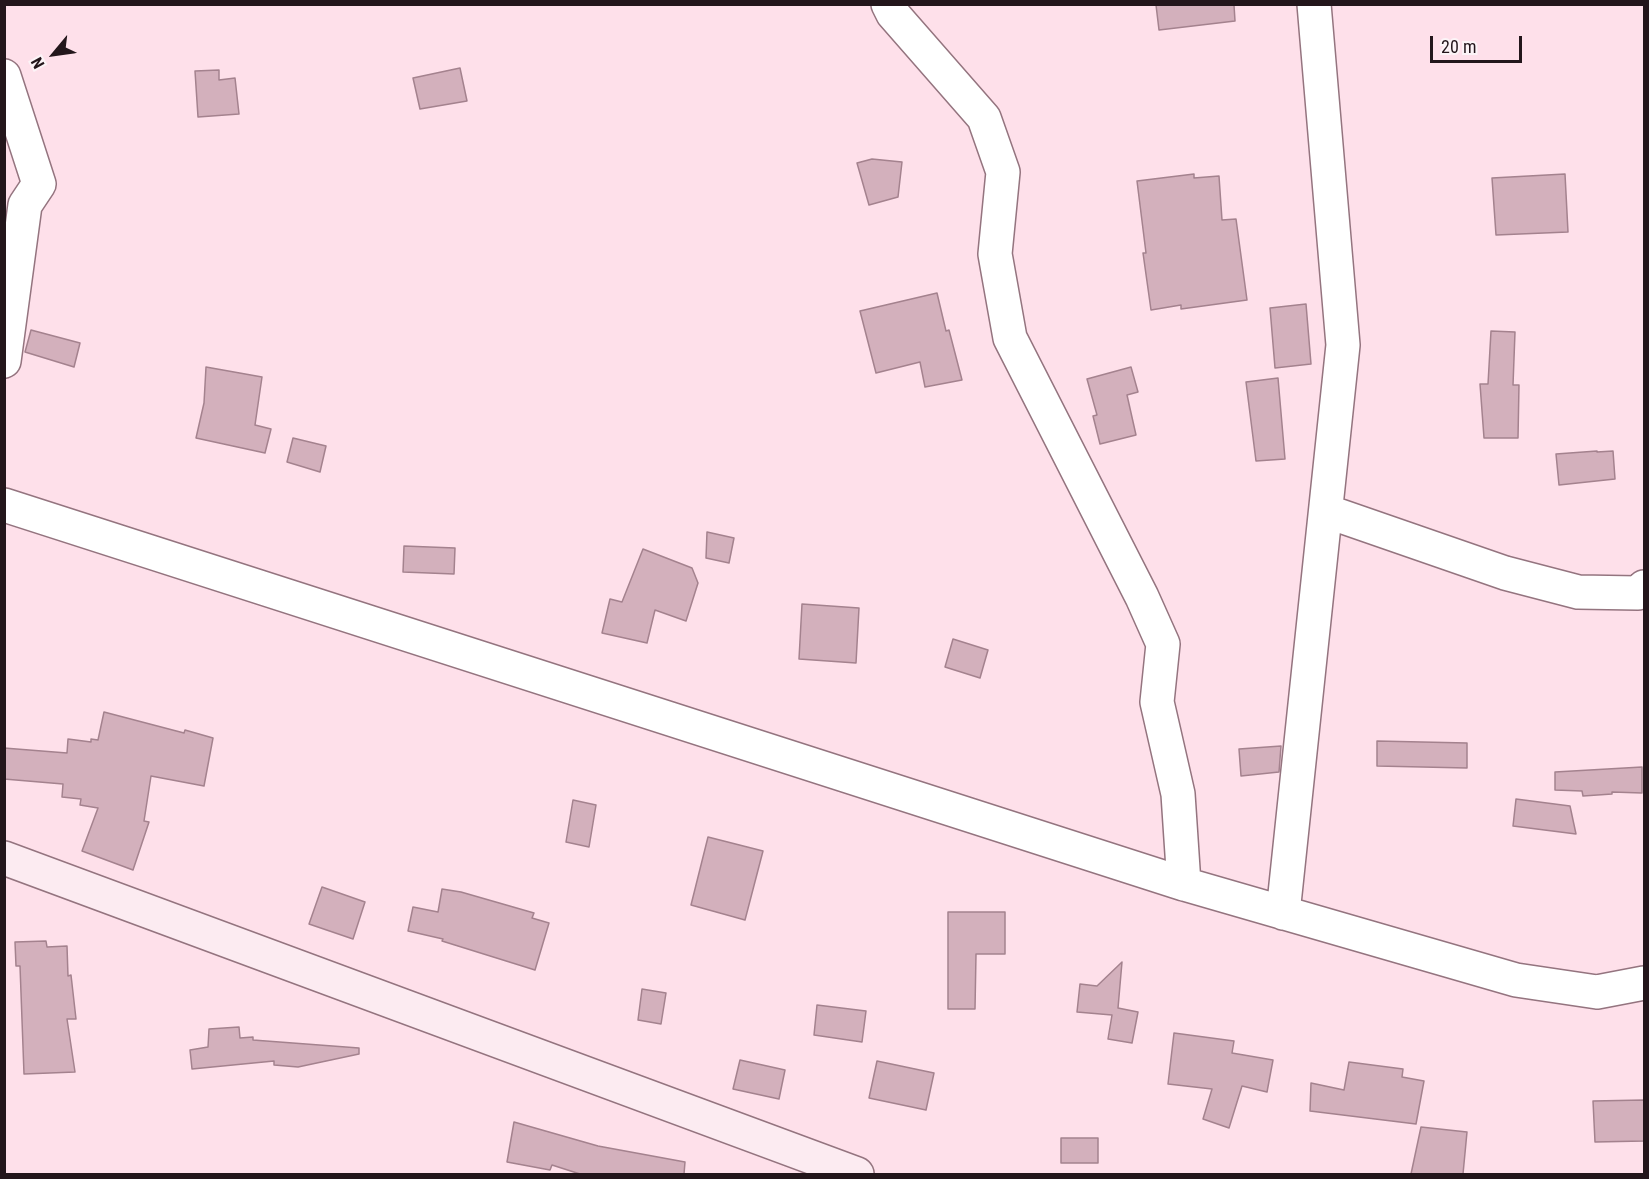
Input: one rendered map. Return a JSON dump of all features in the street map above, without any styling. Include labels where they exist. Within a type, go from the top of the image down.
[{"type":"street","points":[[888,4],[893,14],[984,118],[1003,172],[995,254],[1010,338],[1142,597],[1163,644],[1157,702],[1178,794],[1184,884]]},
{"type":"street","points":[[1283,913],[1343,345],[1314,4]]},
{"type":"street","points":[[4,76],[39,184],[25,205],[4,361]]},
{"type":"street","points":[[4,505],[1184,884],[1283,913],[1516,980],[1597,992],[1644,983]]},
{"type":"street","points":[[1326,511],[1505,573],[1578,592],[1638,593],[1644,587]]},
{"type":"street","points":[[4,858],[857,1174]]},
{"type":"building","points":[[1156,5],[1234,5],[1235,21],[1159,30]]},
{"type":"building","points":[[460,68],[467,101],[420,109],[413,78]]},
{"type":"building","points":[[219,70],[219,80],[235,78],[239,114],[198,117],[195,71]]},
{"type":"building","points":[[872,159],[902,162],[898,197],[869,205],[857,163]]},
{"type":"building","points":[[1194,174],[1194,178],[1219,176],[1222,220],[1236,219],[1247,300],[1181,309],[1181,305],[1151,310],[1143,253],[1146,253],[1137,181]]},
{"type":"building","points":[[1565,174],[1568,232],[1496,235],[1492,178]]},
{"type":"building","points":[[937,293],[946,331],[949,330],[962,380],[925,387],[920,362],[876,373],[860,311]]},
{"type":"building","points":[[1306,304],[1311,364],[1275,368],[1270,308]]},
{"type":"building","points":[[31,330],[80,343],[74,367],[25,352]]},
{"type":"building","points":[[1491,331],[1515,332],[1513,385],[1519,385],[1518,438],[1484,438],[1480,384],[1488,384]]},
{"type":"building","points":[[206,367],[262,377],[255,425],[271,429],[265,453],[196,438],[204,403]]},
{"type":"building","points":[[1131,367],[1138,392],[1127,395],[1136,435],[1100,444],[1093,416],[1097,415],[1087,379]]},
{"type":"building","points":[[1278,378],[1285,459],[1256,461],[1246,382]]},
{"type":"building","points":[[293,438],[326,446],[320,472],[287,462]]},
{"type":"building","points":[[1613,451],[1615,479],[1559,485],[1556,454]]},
{"type":"building","points":[[707,532],[734,538],[729,563],[706,558]]},
{"type":"building","points":[[404,546],[455,548],[454,574],[403,572]]},
{"type":"building","points":[[643,549],[692,568],[698,583],[686,621],[655,610],[647,643],[602,633],[610,599],[622,602]]},
{"type":"building","points":[[802,604],[859,608],[856,663],[799,659]]},
{"type":"building","points":[[953,639],[988,650],[980,678],[945,667]]},
{"type":"building","points":[[104,712],[184,733],[185,730],[213,738],[204,786],[151,776],[144,821],[149,822],[133,870],[82,851],[98,808],[80,805],[81,799],[62,797],[63,784],[4,779],[4,748],[67,753],[68,739],[91,742],[91,739],[98,740]]},
{"type":"building","points":[[1377,741],[1467,743],[1467,768],[1377,766]]},
{"type":"building","points":[[1281,746],[1279,772],[1241,776],[1239,749]]},
{"type":"building","points":[[1642,767],[1642,793],[1612,792],[1612,794],[1583,796],[1582,791],[1555,790],[1555,772]]},
{"type":"building","points":[[1516,799],[1570,806],[1576,834],[1513,826]]},
{"type":"building","points":[[573,800],[596,805],[589,847],[566,842]]},
{"type":"building","points":[[708,837],[763,851],[745,920],[691,905]]},
{"type":"building","points":[[322,887],[365,902],[353,939],[309,924]]},
{"type":"building","points":[[442,889],[461,892],[534,913],[532,918],[549,923],[535,970],[442,941],[443,939],[408,931],[413,907],[438,912]]},
{"type":"building","points":[[948,912],[1005,912],[1005,954],[976,954],[975,1009],[948,1009]]},
{"type":"building","points":[[46,941],[47,947],[67,946],[68,976],[71,975],[76,1019],[67,1019],[75,1072],[24,1074],[20,966],[16,966],[15,942]]},
{"type":"building","points":[[1122,962],[1118,1008],[1138,1012],[1132,1043],[1108,1039],[1112,1015],[1077,1012],[1080,984],[1097,986]]},
{"type":"building","points":[[642,989],[666,993],[661,1024],[638,1020]]},
{"type":"building","points":[[817,1005],[866,1011],[862,1042],[814,1035]]},
{"type":"building","points":[[239,1027],[240,1038],[253,1037],[253,1040],[359,1048],[359,1054],[298,1067],[274,1065],[274,1061],[192,1069],[190,1050],[208,1047],[209,1029]]},
{"type":"building","points":[[1174,1033],[1234,1041],[1232,1053],[1273,1060],[1267,1092],[1242,1086],[1229,1128],[1203,1119],[1212,1089],[1168,1084]]},
{"type":"building","points":[[740,1060],[785,1070],[779,1099],[733,1089]]},
{"type":"building","points":[[877,1061],[934,1073],[926,1110],[869,1098]]},
{"type":"building","points":[[1349,1062],[1403,1069],[1402,1077],[1424,1081],[1416,1124],[1310,1111],[1311,1083],[1344,1090]]},
{"type":"building","points":[[1644,1100],[1644,1141],[1595,1142],[1593,1101]]},
{"type":"building","points":[[514,1122],[598,1146],[685,1162],[684,1174],[580,1174],[552,1165],[550,1170],[507,1162]]},
{"type":"building","points":[[1421,1127],[1467,1132],[1463,1174],[1411,1174]]},
{"type":"building","points":[[1061,1138],[1098,1138],[1098,1163],[1061,1163]]}]
